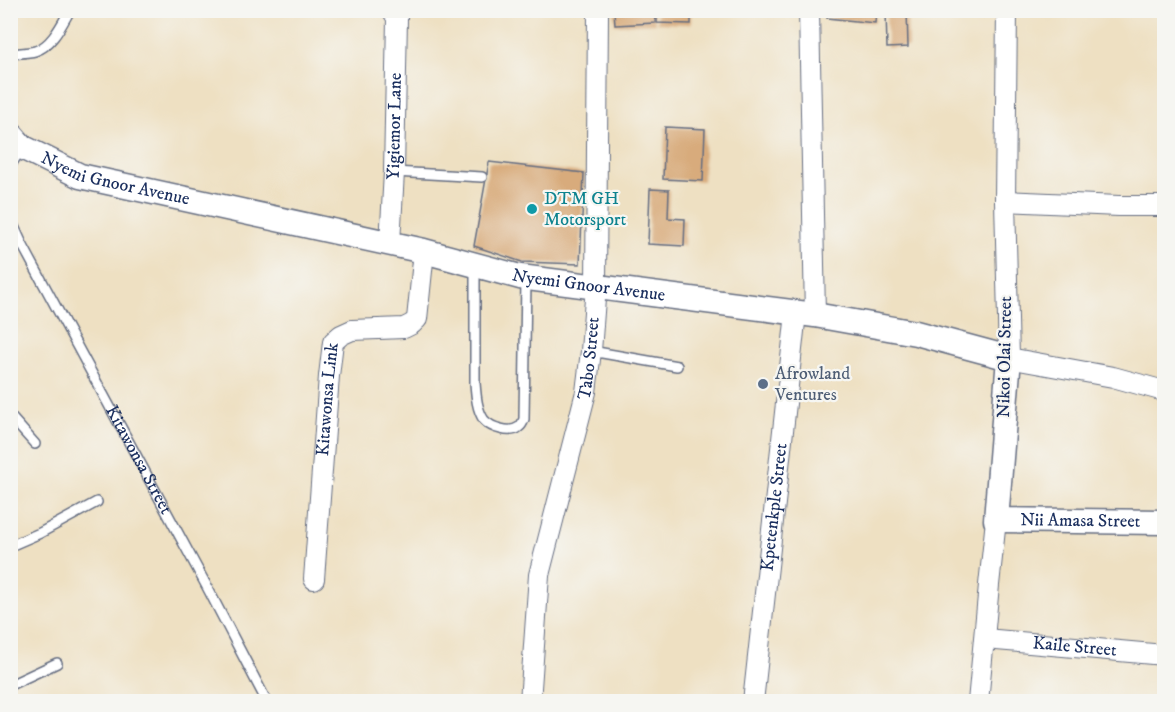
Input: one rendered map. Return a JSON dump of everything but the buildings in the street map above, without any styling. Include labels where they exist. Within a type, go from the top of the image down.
[{"type":"street","name":"Yigiemor Lane","points":[[390,243],[397,18],[392,10]]},
{"type":"street","name":"Tabo Street","points":[[530,702],[539,575],[586,392],[591,351],[596,286],[598,10]]},
{"type":"street","name":"Kpetenkple Street","points":[[753,702],[805,314],[809,10]]},
{"type":"street","name":"Nikoi Olai Street","points":[[978,702],[1009,358],[1005,201],[1006,10]]},
{"type":"street","name":"Nyemi Gnoor Avenue","points":[[14,149],[80,176],[390,243],[526,278],[805,314],[916,333],[1009,358],[1113,377],[1164,391]]},
{"type":"street","points":[[1005,201],[1164,206]]},
{"type":"street","name":"Kitawonsa Link","points":[[314,579],[333,342],[341,334],[352,330],[404,327],[412,324],[417,319],[424,251]]},
{"type":"street","name":"Nii Amasa Street","points":[[996,520],[1164,522]]},
{"type":"street","name":"Kaile Street","points":[[984,639],[1164,655]]},
{"type":"lane","points":[[10,54],[36,51],[46,44],[57,32],[70,10]]},
{"type":"lane","points":[[394,172],[482,177]]},
{"type":"lane","name":"Kitawonsa Street","points":[[10,218],[206,583],[267,702]]},
{"type":"lane","points":[[474,265],[476,400],[486,423],[494,428],[513,431],[521,426],[524,419],[526,278]]},
{"type":"lane","points":[[591,351],[677,366]]},
{"type":"lane","points":[[10,416],[35,444]]},
{"type":"lane","points":[[10,546],[98,502]]},
{"type":"lane","points":[[10,685],[57,663]]},
{"type":"place","name":"DTM GH Motorsport","points":[[532,209]]},
{"type":"place","name":"Afrowland Ventures","points":[[763,384]]}]
